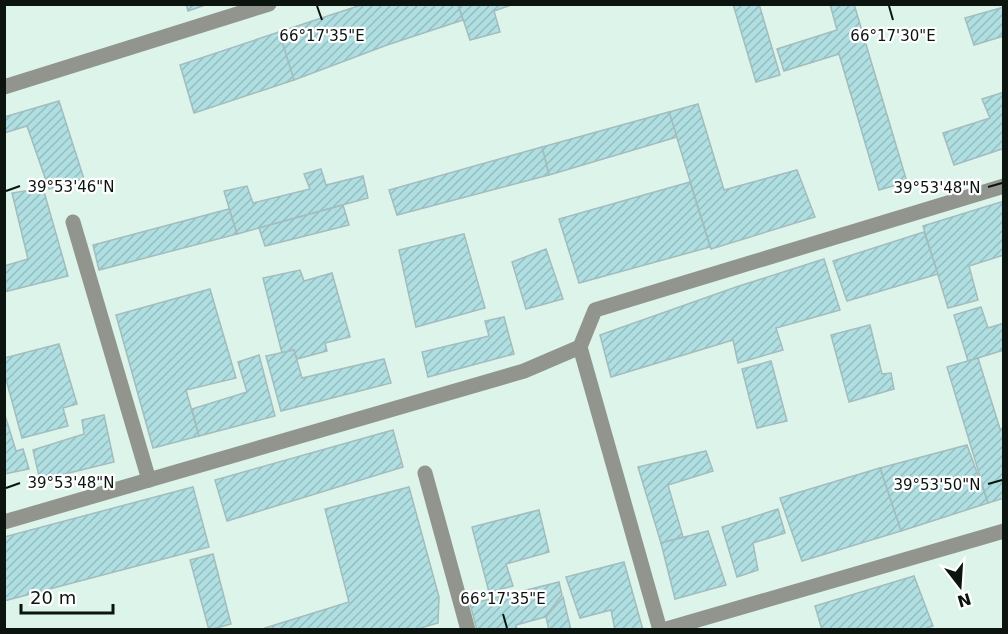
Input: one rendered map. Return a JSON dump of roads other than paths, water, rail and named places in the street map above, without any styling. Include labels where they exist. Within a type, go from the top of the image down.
[{"type":"street","points":[[4,87],[269,4]]},
{"type":"street","points":[[1004,186],[595,310],[580,347],[661,630],[1004,531]]},
{"type":"street","points":[[74,222],[149,480]]},
{"type":"street","points":[[4,522],[524,371],[580,347]]},
{"type":"street","points":[[425,473],[468,630]]}]
